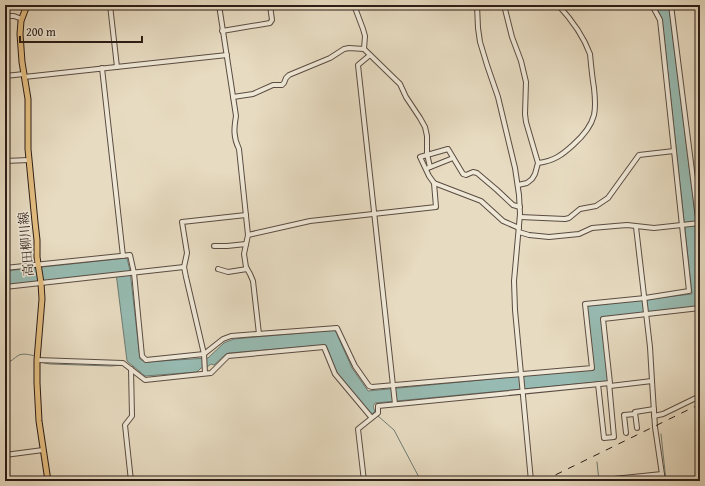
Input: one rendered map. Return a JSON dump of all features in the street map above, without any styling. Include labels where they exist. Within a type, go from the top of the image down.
[{"type":"main road","name":"高田柳川線","points":[[27,5],[20,27],[20,34],[22,62],[28,99],[28,149],[38,266],[41,282],[42,299],[37,360],[37,383],[39,421],[48,481]]},
{"type":"street","points":[[110,5],[117,67]]},
{"type":"street","points":[[219,5],[236,116],[234,134],[239,149],[246,215],[248,235],[244,254],[246,267],[253,281],[259,334]]},
{"type":"street","points":[[222,31],[270,23],[272,20],[270,5]]},
{"type":"street","points":[[354,5],[365,36],[364,49]]},
{"type":"street","points":[[477,5],[480,42],[498,97],[518,186],[520,217],[514,294],[532,481]]},
{"type":"street","points":[[504,5],[526,82],[526,122],[538,163],[532,180],[518,186]]},
{"type":"street","points":[[538,163],[554,159],[575,144],[590,124],[594,116],[596,105],[590,54],[578,28],[558,5]]},
{"type":"street","points":[[5,268],[38,266],[130,255],[134,273],[142,356],[146,360],[204,354],[223,339],[231,336],[337,328],[355,366],[369,386],[372,387],[592,368],[585,304],[645,298],[689,291],[660,20],[652,5]]},
{"type":"street","points":[[671,5],[700,234]]},
{"type":"street","points":[[5,16],[14,16],[22,19]]},
{"type":"street","points":[[233,97],[253,94],[273,86],[282,85],[289,75],[330,58],[344,49],[364,49],[400,84],[406,97],[425,127],[427,136],[429,176],[434,183],[454,192],[481,201],[503,221],[519,230],[529,235],[549,237],[579,234],[592,228],[626,226],[654,228],[699,223]]},
{"type":"street","points":[[5,76],[24,76],[226,55]]},
{"type":"street","points":[[370,55],[358,65],[395,404]]},
{"type":"street","points":[[102,68],[123,256]]},
{"type":"street","points":[[428,168],[420,157],[448,149],[463,174],[466,175],[473,172],[477,173],[513,206],[520,206]]},
{"type":"street","points":[[520,217],[569,218],[580,209],[592,208],[608,198],[639,155],[674,151]]},
{"type":"street","points":[[428,168],[453,158]]},
{"type":"street","points":[[5,161],[29,160]]},
{"type":"street","points":[[248,235],[310,222],[436,207],[434,183]]},
{"type":"street","points":[[205,373],[204,354],[184,267],[187,253],[182,222],[246,215]]},
{"type":"street","points":[[636,227],[650,347],[654,416],[663,481]]},
{"type":"street","points":[[214,246],[246,244]]},
{"type":"street","points":[[5,287],[184,267]]},
{"type":"street","points":[[218,269],[228,272],[247,269]]},
{"type":"street","points":[[598,384],[604,438],[614,437],[603,319],[700,308]]},
{"type":"street","points":[[37,360],[123,363],[145,380],[211,372],[228,356],[324,347],[335,374],[371,418]]},
{"type":"street","points":[[131,369],[132,416],[125,425],[131,481]]},
{"type":"street","points":[[364,481],[358,428],[378,413],[378,406],[598,384],[652,381]]},
{"type":"street","points":[[654,416],[663,414],[700,396]]},
{"type":"street","points":[[626,433],[624,415],[654,409]]},
{"type":"street","points":[[635,414],[637,428]]},
{"type":"street","points":[[5,455],[43,450]]},
{"type":"street","points":[[604,480],[617,480],[662,474]]},
{"type":"water","points":[[655,5],[669,5],[700,255],[700,307],[602,317],[608,381],[375,403],[375,411],[371,415],[337,373],[326,345],[229,353],[214,365],[211,364],[207,367],[201,368],[197,372],[145,376],[127,361],[116,273],[5,285],[5,271],[127,258],[130,271],[140,359],[145,362],[208,358],[224,343],[234,339],[335,330],[352,368],[368,391],[594,369],[587,306],[692,294],[662,19]]},
{"type":"waterway","points":[[5,364],[21,354],[35,356]]},
{"type":"waterway","points":[[44,363],[111,366],[123,365]]},
{"type":"waterway","points":[[378,416],[394,430],[421,481]]},
{"type":"waterway","points":[[661,434],[666,481]]},
{"type":"waterway","points":[[597,462],[599,481]]},
{"type":"railway","points":[[543,481],[700,404]]}]
